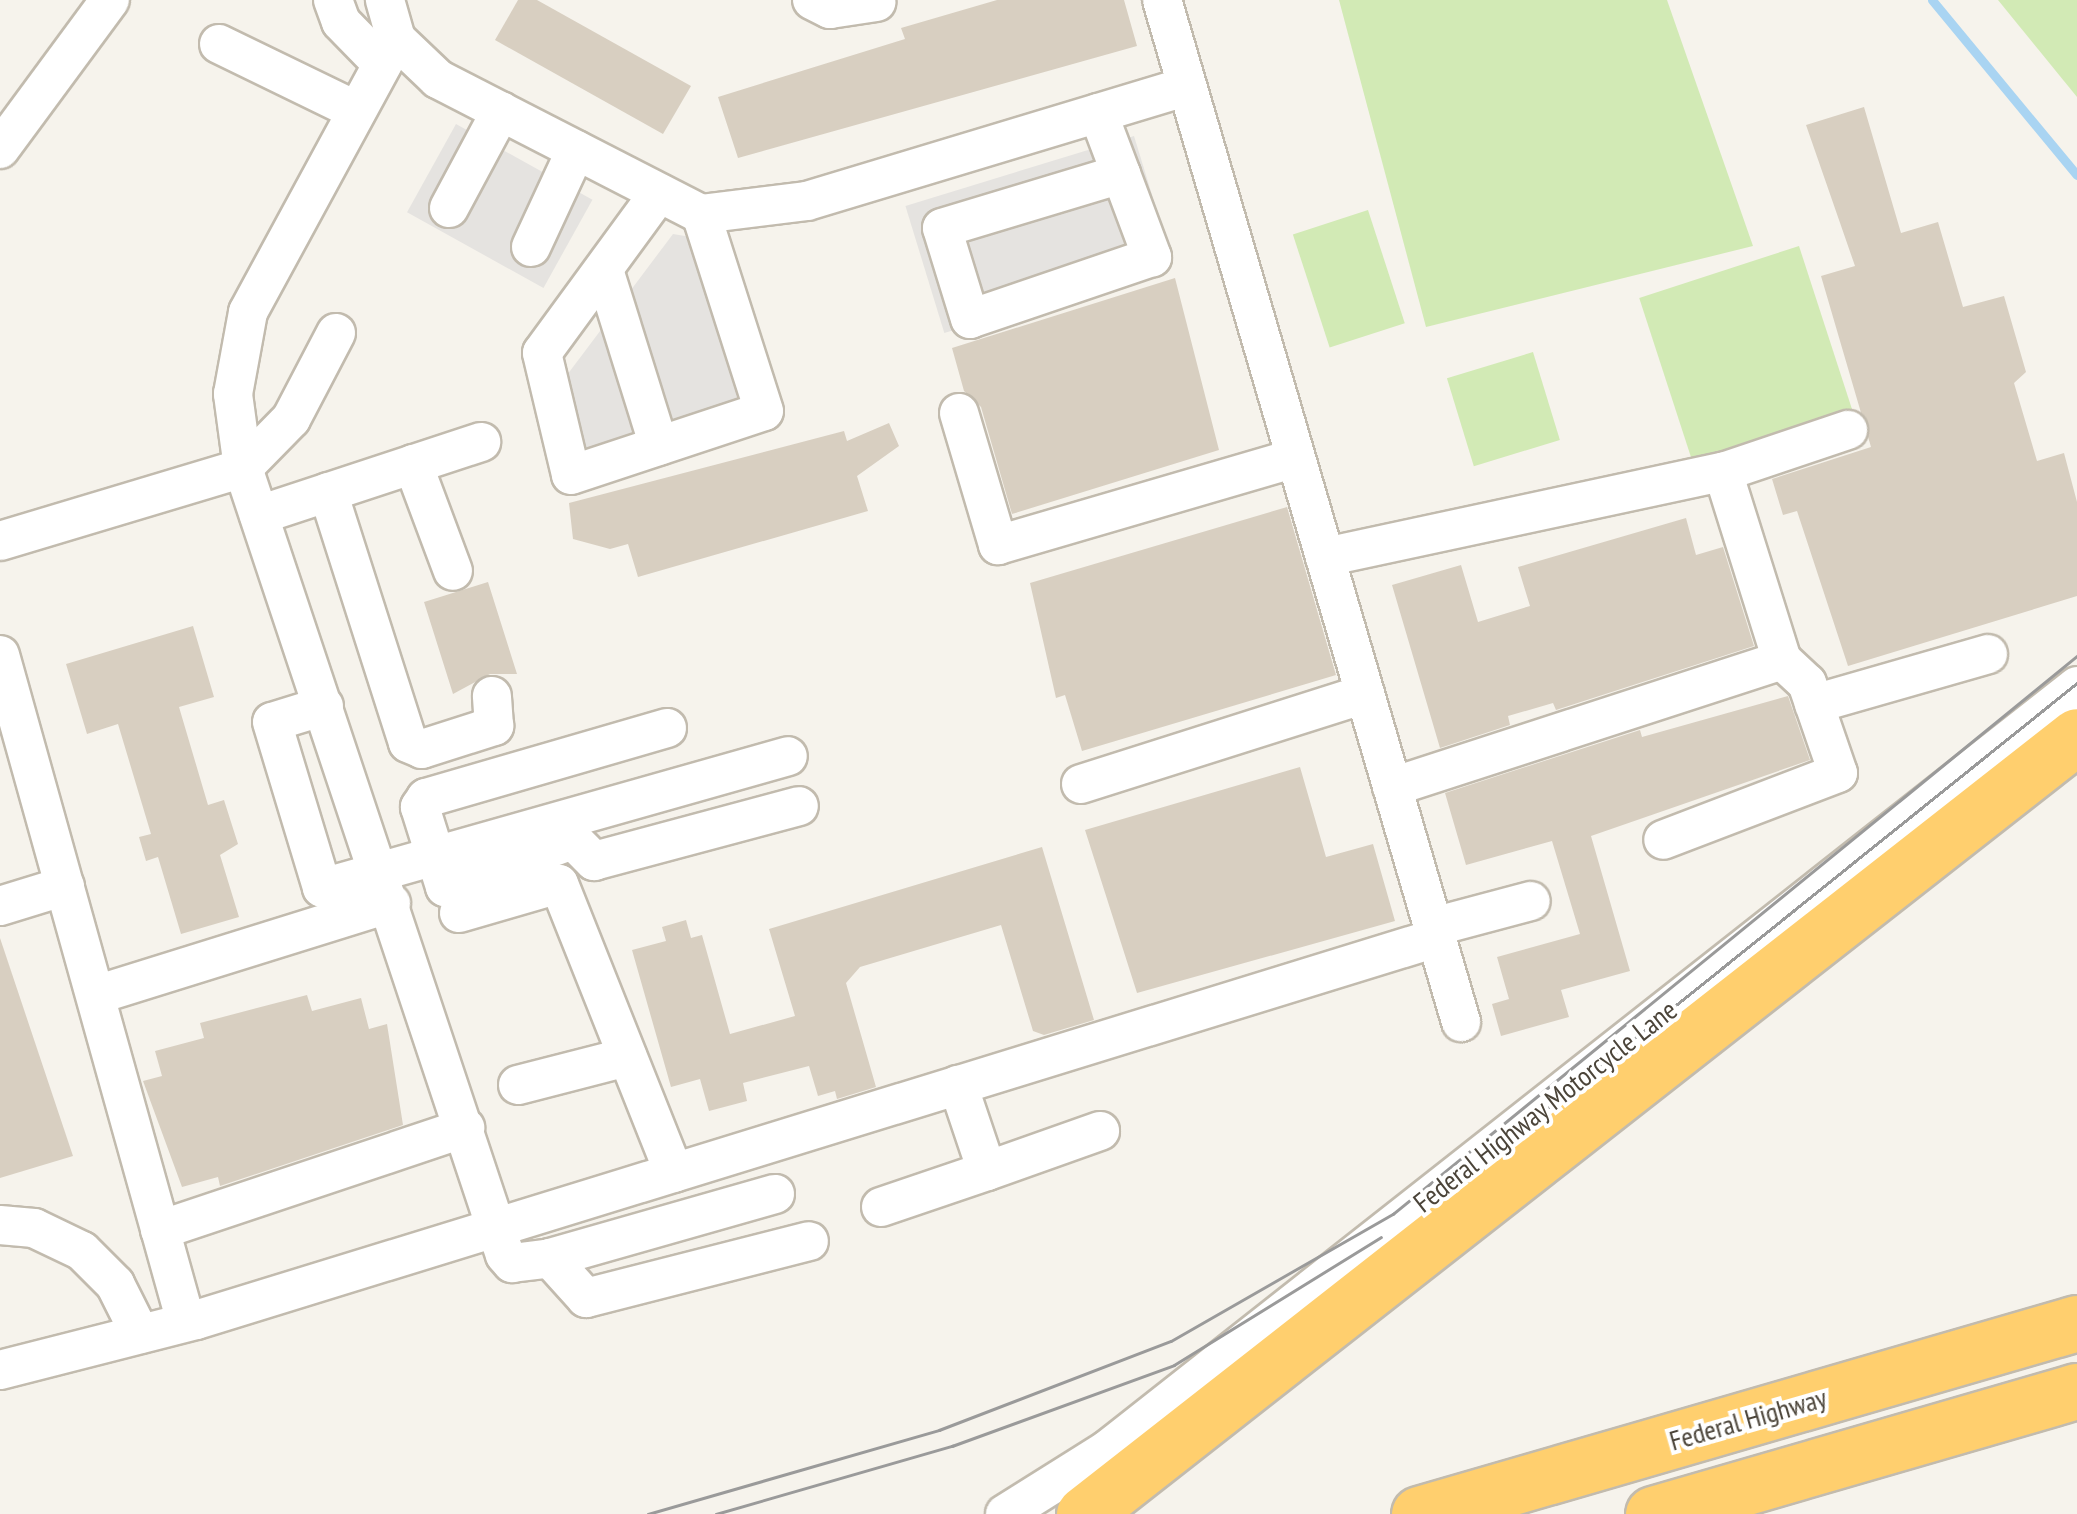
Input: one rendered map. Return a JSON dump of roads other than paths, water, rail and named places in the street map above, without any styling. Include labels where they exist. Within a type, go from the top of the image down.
[{"type":"highway","points":[[1084,1514],[2077,736]]},
{"type":"highway","name":"Federal Highway","points":[[1419,1514],[2077,1323]]},
{"type":"highway","points":[[1653,1514],[2077,1390]]},
{"type":"street","points":[[0,150],[110,0]]},
{"type":"street","points":[[333,0],[341,22],[389,52],[700,214],[807,201],[1188,86]]},
{"type":"street","points":[[385,0],[389,52],[248,312],[233,394],[242,468],[512,1263],[550,1258],[775,1194]]},
{"type":"street","points":[[812,0],[830,9],[879,1]]},
{"type":"street","points":[[1162,0],[1461,1022]]},
{"type":"street","points":[[219,44],[357,111]]},
{"type":"street","points":[[450,208],[500,112]]},
{"type":"street","points":[[1098,113],[1121,174],[1152,257],[970,319],[942,228],[1121,174]]},
{"type":"street","points":[[531,247],[576,150]]},
{"type":"street","points":[[659,192],[605,273],[542,353],[571,475],[764,412],[700,214]]},
{"type":"street","points":[[605,273],[659,446]]},
{"type":"street","points":[[0,541],[242,468],[291,419],[336,333]]},
{"type":"street","points":[[960,414],[998,545],[1296,458]]},
{"type":"street","points":[[1325,557],[1724,472],[1848,430]]},
{"type":"street","points":[[259,514],[482,442]]},
{"type":"street","points":[[412,464],[453,571]]},
{"type":"street","points":[[1663,840],[1838,773],[1807,683],[1782,660],[1724,472]]},
{"type":"street","points":[[328,492],[408,743],[422,749],[494,726],[492,696]]},
{"type":"street","points":[[1814,704],[1988,654]]},
{"type":"street","points":[[0,655],[9,722],[65,886],[186,1322]]},
{"type":"street","points":[[1392,787],[1782,660]]},
{"type":"street","name":"Federal Highway Motorcycle Lane","points":[[1005,1514],[1107,1450],[2077,686]]},
{"type":"street","points":[[1081,784],[1365,694]]},
{"type":"street","points":[[324,706],[272,722],[322,888],[386,887]]},
{"type":"street","points":[[667,728],[426,798],[420,807],[444,886],[573,840],[594,860],[799,806]]},
{"type":"street","points":[[96,995],[386,887],[437,854],[788,756]]},
{"type":"street","points":[[459,913],[558,884],[674,1173]]},
{"type":"street","points":[[1,902],[65,886]]},
{"type":"street","points":[[0,1370],[186,1322],[498,1227],[958,1086],[1531,901]]},
{"type":"street","points":[[518,1085],[627,1056]]},
{"type":"street","points":[[958,1086],[988,1172]]},
{"type":"street","points":[[160,1230],[465,1128]]},
{"type":"street","points":[[881,1207],[1100,1132]]},
{"type":"street","points":[[0,1226],[34,1228],[82,1251],[115,1284],[140,1334]]},
{"type":"street","points":[[550,1258],[586,1298],[808,1241]]},
{"type":"waterway","points":[[1932,0],[2077,175]]},
{"type":"tram line","points":[[648,1514],[939,1430],[1171,1341],[1393,1214],[2077,656]]},
{"type":"tram line","points":[[1488,1156],[2077,683]]},
{"type":"tram line","points":[[716,1514],[952,1446],[1174,1365],[1381,1237]]}]
